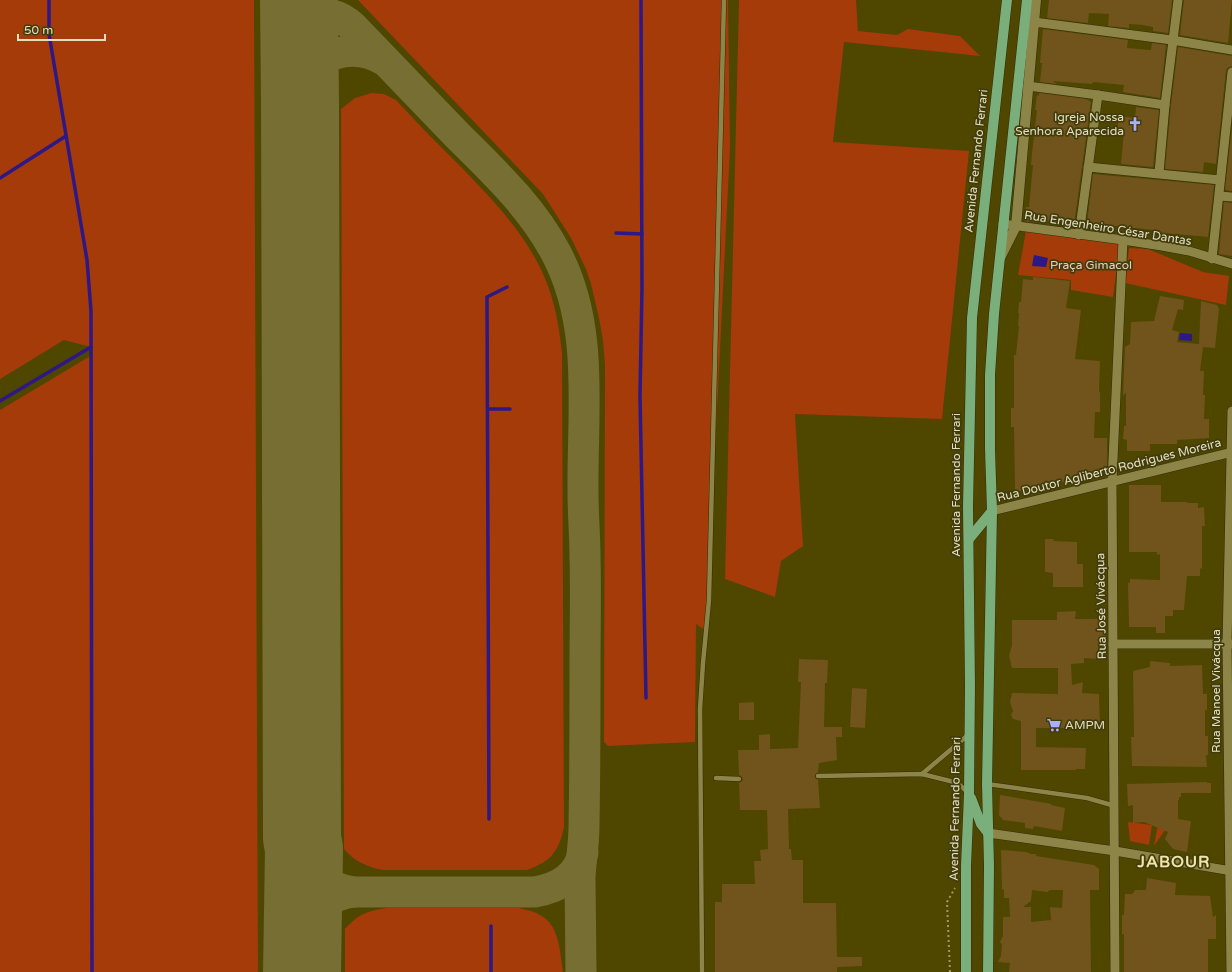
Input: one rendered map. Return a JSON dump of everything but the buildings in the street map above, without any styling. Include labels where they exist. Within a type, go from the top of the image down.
[{"type":"main road","name":"Avenida Fernando Ferrari","points":[[966,972],[966,866],[970,734],[968,477],[972,318],[1007,0]]},
{"type":"main road","points":[[988,972],[987,784],[992,512],[990,375],[994,314],[1003,224],[1028,0]]},
{"type":"main road","points":[[969,539],[992,512]]},
{"type":"main road","points":[[969,794],[981,824],[988,833]]},
{"type":"street","points":[[1000,258],[1016,226],[1036,0]]},
{"type":"street","points":[[1159,173],[1172,40],[1178,0]]},
{"type":"street","points":[[1034,22],[1172,40],[1232,50]]},
{"type":"street","points":[[1212,259],[1220,196],[1220,180],[1232,72]]},
{"type":"street","points":[[1028,86],[1098,94],[1165,105]]},
{"type":"street","points":[[1080,235],[1098,94]]},
{"type":"street","points":[[1088,167],[1220,180]]},
{"type":"street","points":[[1220,196],[1232,197]]},
{"type":"street","name":"Rua Engenheiro César Dantas","points":[[1003,224],[1123,240],[1189,251],[1232,264]]},
{"type":"street","name":"Rua José Vivácqua","points":[[1115,972],[1112,482],[1123,240]]},
{"type":"street","name":"Rua Manoel Vivácqua","points":[[1231,972],[1230,644],[1232,411]]},
{"type":"street","name":"Rua Doutor Agliberto Rodrigues Moreira","points":[[992,512],[1232,452]]},
{"type":"street","points":[[1113,644],[1230,644]]},
{"type":"street","points":[[988,833],[1115,851],[1231,871]]},
{"type":"lane","points":[[702,972],[700,710],[702,663],[709,600],[724,0]]},
{"type":"lane","points":[[922,774],[970,734]]},
{"type":"lane","points":[[818,776],[922,774],[958,783],[969,794]]},
{"type":"lane","points":[[716,778],[739,779]]},
{"type":"lane","points":[[987,784],[1087,798],[1115,806]]},
{"type":"path","points":[[947,902],[950,972]]},
{"type":"green space","points":[[0,0],[254,0],[258,972],[0,972],[0,410],[92,355],[91,347],[64,340],[0,379]]},
{"type":"green space","points":[[358,0],[728,0],[730,148],[706,631],[696,624],[695,742],[608,746],[604,742],[605,365],[599,318],[586,269],[571,238],[543,194]]},
{"type":"green space","points":[[739,0],[856,0],[858,31],[897,35],[908,29],[960,36],[980,56],[844,42],[833,142],[969,151],[942,419],[795,414],[803,546],[781,561],[775,597],[725,579]]},
{"type":"green space","points":[[371,93],[384,94],[396,100],[476,182],[509,220],[537,261],[548,285],[556,314],[562,353],[564,827],[559,843],[553,854],[542,863],[527,870],[383,870],[361,863],[344,849],[341,109],[355,98]]},
{"type":"green space","name":"Praça Gimacol","points":[[1026,231],[1120,243],[1113,297],[1071,290],[1071,280],[1018,275]]},
{"type":"green space","points":[[1129,248],[1148,249],[1203,272],[1229,276],[1226,305],[1125,283]]},
{"type":"green space","points":[[1128,822],[1152,825],[1149,845],[1130,841]]},
{"type":"green space","points":[[1158,823],[1168,826],[1154,846]]},
{"type":"green space","points":[[387,908],[519,908],[535,912],[552,925],[560,948],[563,972],[345,972],[345,929],[363,914],[374,910]]},
{"type":"shaded area","points":[[1034,255],[1048,258],[1046,267],[1032,266]]},
{"type":"shaded area","points":[[1180,333],[1192,334],[1192,341],[1179,340]]},
{"type":"waterway","points":[[49,0],[49,34],[87,260],[91,311],[92,972]]},
{"type":"waterway","points":[[641,0],[642,288],[640,396],[646,698]]},
{"type":"waterway","points":[[0,178],[66,136]]},
{"type":"waterway","points":[[616,233],[642,234]]},
{"type":"waterway","points":[[489,819],[487,297],[507,287]]},
{"type":"waterway","points":[[0,401],[91,347]]},
{"type":"waterway","points":[[488,409],[510,409]]},
{"type":"waterway","points":[[491,926],[491,972]]},
{"type":"taxiway","points":[[300,36],[312,23],[318,18],[324,16],[331,15],[345,20],[353,27],[498,176],[524,205],[556,253],[568,281],[577,310],[584,370],[583,492],[585,550],[585,746],[584,832],[580,877],[581,972]]},
{"type":"taxiway","points":[[300,102],[304,84],[309,75],[316,66],[333,54],[354,51],[375,56],[385,61]]},
{"type":"taxiway","points":[[304,849],[312,866],[322,879],[335,887],[354,892],[535,892],[552,888],[566,880],[577,868],[581,861],[583,852]]},
{"type":"taxiway","points":[[302,929],[318,909],[324,904],[337,897],[354,892]]},
{"type":"runway","points":[[299,0],[302,838],[304,849],[302,972]]},
{"type":"place","name":"Igreja Nossa Senhora Aparecida","points":[[1135,124]]},
{"type":"place","name":"AMPM","points":[[1054,725]]},
{"type":"district","name":"JABOUR","points":[[1174,861]]}]
